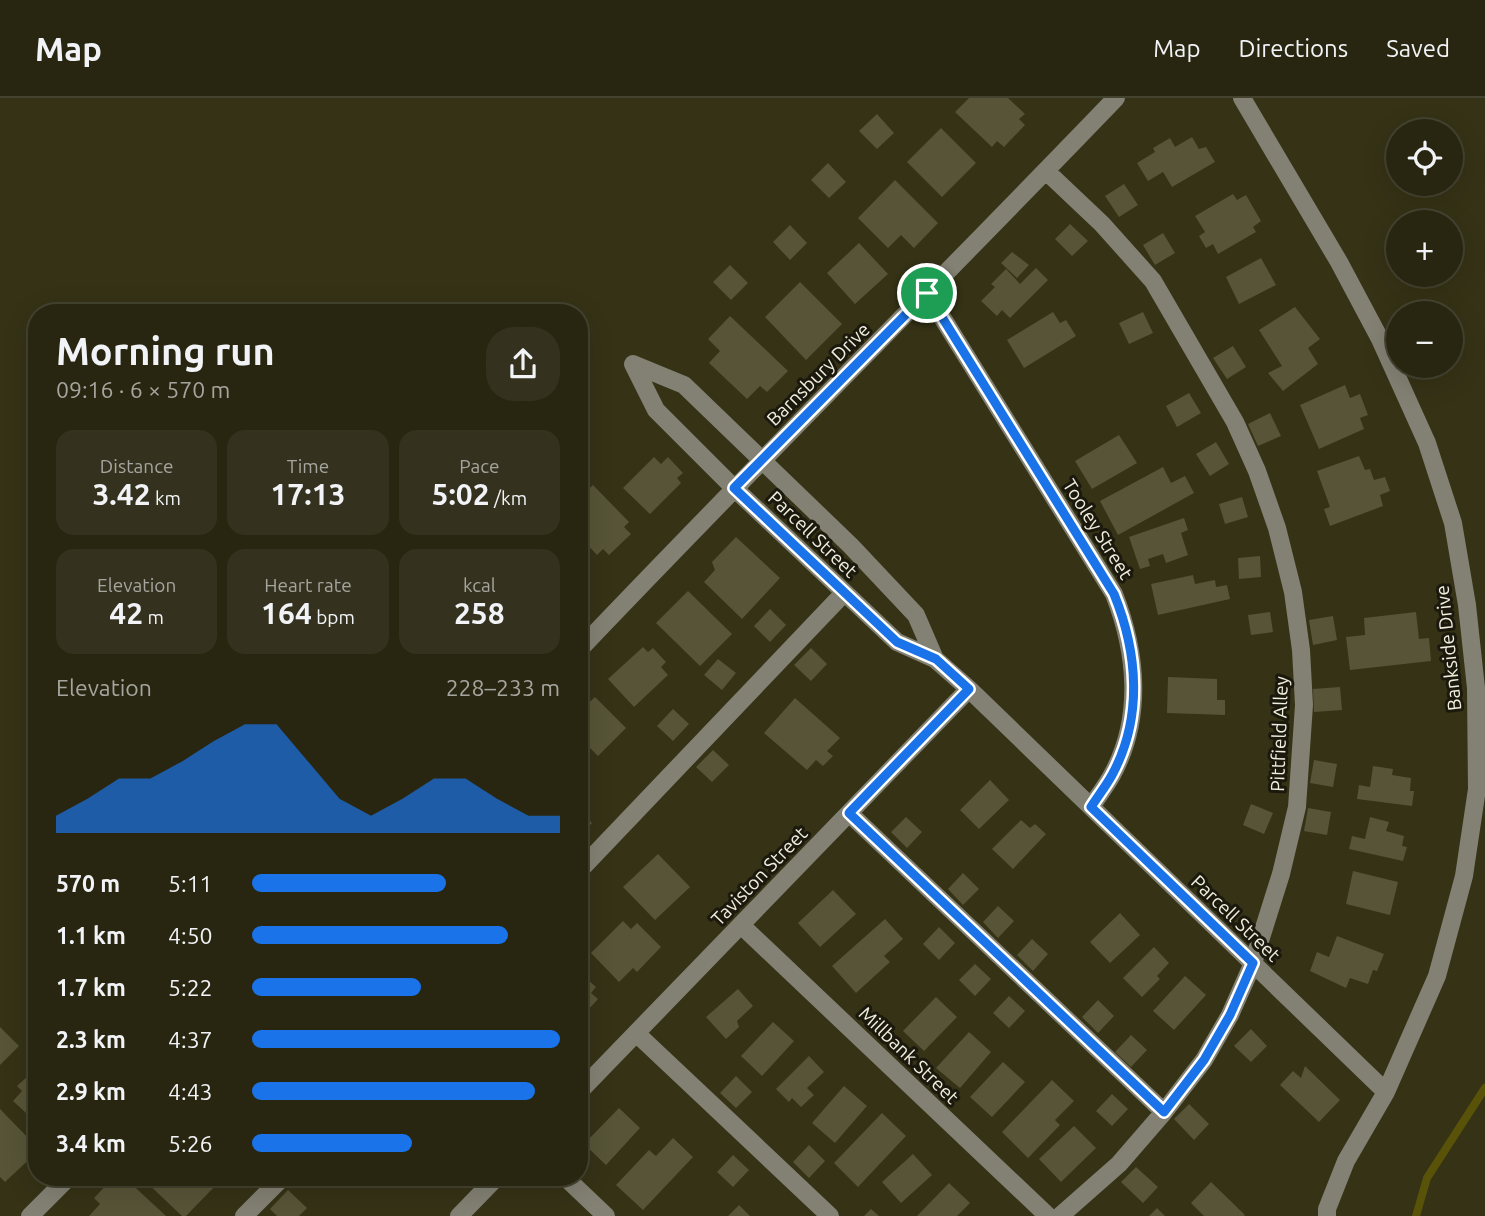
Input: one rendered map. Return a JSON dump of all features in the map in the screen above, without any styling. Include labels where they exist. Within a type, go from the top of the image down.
[{"type":"street","name":"Barnsbury Drive","points":[[588,641],[1116,98]]},
{"type":"street","name":"Bankside Drive","points":[[1242,98],[1339,262],[1380,339],[1427,443],[1452,523],[1467,605],[1476,688],[1477,789],[1464,876],[1437,976],[1386,1092],[1346,1161],[1327,1209],[1327,1216]]},
{"type":"street","name":"Pittfield Alley","points":[[1046,171],[1102,224],[1153,281],[1235,422],[1257,471],[1277,528],[1293,592],[1301,650],[1304,705],[1297,807],[1282,874],[1253,963],[1230,1015],[1204,1060],[1164,1112],[1119,1164],[1060,1216]]},
{"type":"street","name":"Tooley Street","points":[[927,293],[1114,594],[1124,617],[1133,663],[1134,710],[1129,733],[1117,764],[1091,807]]},
{"type":"street","name":"Parcell Street","points":[[936,659],[916,615],[762,460],[684,385],[633,364],[656,410],[734,488],[897,642],[936,659],[969,689],[1386,1092]]},
{"type":"street","points":[[588,862],[844,593]]},
{"type":"street","name":"Taviston Street","points":[[588,1083],[969,689]]},
{"type":"street","points":[[849,813],[1164,1112]]},
{"type":"street","name":"Millbank Street","points":[[741,925],[1048,1216]]},
{"type":"street","points":[[636,1033],[830,1216]]},
{"type":"street","points":[[30,1216],[60,1186]]},
{"type":"street","points":[[244,1216],[274,1186]]},
{"type":"street","points":[[459,1216],[488,1186]]},
{"type":"street","points":[[574,1186],[606,1216]]},
{"type":"building","points":[[969,98],[1008,98],[1025,114],[1019,119],[1025,125],[1004,147],[997,141],[992,147],[955,112]]},
{"type":"building","points":[[877,114],[894,133],[877,149],[859,131]]},
{"type":"building","points":[[941,128],[976,163],[942,197],[907,162]]},
{"type":"building","points":[[1192,137],[1199,149],[1206,147],[1215,162],[1172,187],[1163,172],[1148,181],[1137,163],[1155,152],[1153,148],[1170,138],[1175,147]]},
{"type":"building","points":[[828,163],[846,182],[829,198],[811,180]]},
{"type":"building","points":[[895,180],[938,223],[914,248],[901,235],[888,248],[858,218]]},
{"type":"building","points":[[1124,184],[1138,205],[1119,217],[1105,196]]},
{"type":"building","points":[[1233,194],[1237,200],[1246,195],[1261,221],[1253,227],[1256,232],[1218,254],[1213,244],[1206,248],[1199,236],[1205,232],[1195,216]]},
{"type":"building","points":[[1070,224],[1088,241],[1072,256],[1055,239]]},
{"type":"building","points":[[790,225],[807,243],[790,260],[773,242]]},
{"type":"building","points":[[1163,233],[1175,253],[1155,265],[1143,245]]},
{"type":"building","points":[[859,243],[888,274],[855,304],[827,273]]},
{"type":"building","points":[[1012,252],[1029,265],[1017,278],[1001,263]]},
{"type":"building","points":[[1261,258],[1276,285],[1239,304],[1226,277]]},
{"type":"building","points":[[730,265],[748,283],[731,300],[713,282]]},
{"type":"building","points":[[1036,268],[1048,280],[1010,318],[1002,310],[997,316],[981,301],[995,287],[991,284],[1006,269],[1020,284]]},
{"type":"building","points":[[800,282],[842,324],[806,360],[765,317]]},
{"type":"building","points":[[1295,307],[1320,339],[1308,348],[1318,364],[1283,391],[1268,373],[1282,366],[1259,330]]},
{"type":"building","points":[[1053,312],[1060,323],[1066,320],[1076,336],[1024,368],[1007,340]]},
{"type":"building","points":[[1143,312],[1153,333],[1129,344],[1119,323]]},
{"type":"building","points":[[730,316],[788,371],[767,392],[760,386],[747,399],[709,363],[720,351],[708,339]]},
{"type":"building","points":[[1233,346],[1246,367],[1227,379],[1213,358]]},
{"type":"building","points":[[1345,385],[1350,398],[1360,394],[1368,415],[1360,418],[1364,429],[1319,449],[1300,405]]},
{"type":"building","points":[[1189,393],[1201,413],[1177,427],[1166,406]]},
{"type":"building","points":[[1270,413],[1281,436],[1258,446],[1248,424]]},
{"type":"building","points":[[1119,435],[1137,463],[1092,489],[1075,461]]},
{"type":"building","points":[[1216,442],[1229,464],[1210,476],[1196,454]]},
{"type":"building","points":[[1359,456],[1365,470],[1370,469],[1374,480],[1385,477],[1390,491],[1380,495],[1383,506],[1330,526],[1324,509],[1330,507],[1317,471]]},
{"type":"building","points":[[654,457],[661,464],[668,457],[683,473],[677,478],[681,483],[650,514],[623,488]]},
{"type":"building","points":[[1163,467],[1171,483],[1185,476],[1194,493],[1118,535],[1100,501]]},
{"type":"building","points":[[593,485],[629,522],[624,527],[631,534],[609,555],[603,549],[597,555],[588,546],[588,490]]},
{"type":"building","points":[[1242,497],[1248,517],[1225,524],[1219,504]]},
{"type":"building","points":[[1184,518],[1188,530],[1181,533],[1188,555],[1166,563],[1163,554],[1148,559],[1150,566],[1140,569],[1129,537]]},
{"type":"building","points":[[736,537],[780,578],[742,619],[704,582],[715,570],[712,562]]},
{"type":"building","points":[[1260,556],[1261,577],[1239,579],[1238,558]]},
{"type":"building","points":[[1193,575],[1195,584],[1215,580],[1216,587],[1227,585],[1230,599],[1158,615],[1151,584]]},
{"type":"building","points":[[688,591],[732,634],[700,666],[656,623]]},
{"type":"building","points":[[770,609],[786,625],[770,642],[754,626]]},
{"type":"building","points":[[1270,612],[1273,632],[1251,635],[1248,615]]},
{"type":"building","points":[[1416,612],[1419,639],[1429,638],[1431,661],[1350,670],[1346,637],[1365,635],[1364,618]]},
{"type":"building","points":[[1333,616],[1337,640],[1313,645],[1309,620]]},
{"type":"building","points":[[643,647],[648,652],[653,648],[666,662],[661,667],[668,675],[634,707],[608,679]]},
{"type":"building","points":[[811,648],[827,664],[811,681],[794,665]]},
{"type":"building","points":[[718,659],[736,673],[722,690],[704,675]]},
{"type":"building","points":[[1168,677],[1217,679],[1217,700],[1225,700],[1225,715],[1167,713]]},
{"type":"building","points":[[1340,687],[1342,710],[1314,712],[1313,689]]},
{"type":"building","points":[[595,697],[626,728],[598,756],[588,746],[588,704]]},
{"type":"building","points":[[795,698],[840,738],[827,751],[833,756],[823,766],[816,760],[807,770],[764,733]]},
{"type":"building","points":[[673,709],[689,724],[673,741],[657,726]]},
{"type":"building","points":[[713,750],[729,765],[712,782],[696,767]]},
{"type":"building","points":[[1314,760],[1337,764],[1333,787],[1310,783]]},
{"type":"building","points":[[1373,766],[1393,769],[1392,775],[1411,778],[1410,791],[1414,791],[1412,806],[1357,799],[1359,785],[1370,787]]},
{"type":"building","points":[[990,780],[1009,800],[979,829],[960,810]]},
{"type":"building","points":[[1251,804],[1273,813],[1264,834],[1243,825]]},
{"type":"building","points":[[1308,808],[1331,812],[1327,835],[1304,831]]},
{"type":"building","points":[[906,817],[922,832],[907,848],[891,832]]},
{"type":"building","points":[[1370,817],[1389,822],[1386,831],[1404,836],[1402,846],[1407,847],[1403,861],[1349,849],[1352,836],[1365,839]]},
{"type":"building","points":[[1021,820],[1030,828],[1035,824],[1046,834],[1013,869],[992,849]]},
{"type":"building","points":[[658,854],[690,887],[655,920],[623,887]]},
{"type":"building","points":[[1353,871],[1398,882],[1390,915],[1346,904]]},
{"type":"building","points":[[963,873],[979,889],[963,905],[948,889]]},
{"type":"building","points":[[833,890],[856,914],[820,947],[798,923]]},
{"type":"building","points":[[998,906],[1014,921],[998,938],[983,922]]},
{"type":"building","points":[[1120,913],[1140,935],[1110,963],[1090,942]]},
{"type":"building","points":[[885,919],[903,939],[884,956],[890,962],[856,993],[832,966]]},
{"type":"building","points":[[623,921],[631,929],[637,923],[661,947],[637,972],[633,968],[619,982],[591,953]]},
{"type":"building","points":[[939,927],[955,943],[939,960],[923,944]]},
{"type":"building","points":[[1337,936],[1384,954],[1377,971],[1373,970],[1368,984],[1350,978],[1346,988],[1310,971],[1317,952],[1329,957]]},
{"type":"building","points":[[1032,939],[1048,954],[1033,971],[1017,955]]},
{"type":"building","points":[[1154,947],[1169,963],[1157,976],[1160,979],[1142,997],[1123,978]]},
{"type":"building","points":[[975,964],[991,979],[975,996],[959,980]]},
{"type":"building","points":[[1185,976],[1206,995],[1174,1030],[1153,1011]]},
{"type":"building","points":[[588,980],[596,987],[591,993],[598,999],[588,1010]]},
{"type":"building","points":[[738,989],[753,1006],[737,1021],[739,1027],[726,1039],[706,1017]]},
{"type":"building","points":[[1009,996],[1025,1011],[1009,1028],[993,1013]]},
{"type":"building","points":[[936,997],[957,1017],[924,1051],[903,1031]]},
{"type":"building","points":[[1098,1000],[1114,1016],[1098,1033],[1082,1017]]},
{"type":"building","points":[[773,1022],[794,1041],[762,1076],[741,1056]]},
{"type":"building","points":[[0,1027],[19,1046],[0,1065]]},
{"type":"building","points":[[1251,1029],[1267,1046],[1251,1062],[1234,1046]]},
{"type":"building","points":[[969,1032],[991,1052],[960,1088],[936,1068]]},
{"type":"building","points":[[1131,1035],[1147,1050],[1131,1067],[1115,1052]]},
{"type":"building","points":[[809,1056],[824,1072],[807,1088],[814,1095],[801,1107],[792,1098],[789,1102],[776,1089]]},
{"type":"building","points":[[1003,1062],[1025,1082],[992,1117],[970,1097]]},
{"type":"building","points":[[1305,1066],[1340,1100],[1319,1122],[1280,1085],[1293,1071],[1301,1078]]},
{"type":"building","points":[[28,1076],[28,1115],[13,1101],[22,1091],[17,1086]]},
{"type":"building","points":[[736,1076],[752,1092],[736,1108],[720,1093]]},
{"type":"building","points":[[1052,1080],[1074,1101],[1055,1120],[1060,1125],[1028,1158],[1002,1132]]},
{"type":"building","points":[[844,1086],[867,1106],[835,1143],[812,1123]]},
{"type":"building","points":[[1112,1094],[1128,1109],[1112,1126],[1096,1111]]},
{"type":"building","points":[[1189,1104],[1209,1124],[1194,1140],[1174,1119]]},
{"type":"building","points":[[619,1108],[640,1128],[606,1165],[588,1148],[588,1140]]},
{"type":"building","points":[[0,1109],[28,1138],[28,1160],[5,1182],[0,1177]]},
{"type":"building","points":[[882,1113],[906,1136],[858,1187],[834,1163]]},
{"type":"building","points":[[1074,1126],[1096,1148],[1061,1182],[1039,1159]]},
{"type":"building","points":[[673,1138],[693,1157],[643,1210],[616,1185],[649,1150],[656,1156]]},
{"type":"building","points":[[809,1145],[825,1161],[809,1178],[793,1162]]},
{"type":"building","points":[[913,1154],[932,1175],[901,1203],[882,1182]]},
{"type":"building","points":[[733,1155],[749,1170],[733,1187],[717,1172]]},
{"type":"building","points":[[1136,1167],[1158,1187],[1143,1203],[1121,1182]]},
{"type":"building","points":[[1211,1182],[1244,1216],[1204,1216],[1191,1203]]},
{"type":"building","points":[[949,1183],[970,1203],[957,1216],[917,1216]]},
{"type":"building","points":[[105,1186],[134,1186],[166,1216],[89,1216],[100,1204],[94,1198]]},
{"type":"building","points":[[150,1186],[215,1186],[186,1216],[182,1216]]},
{"type":"building","points":[[288,1190],[307,1208],[299,1216],[277,1216],[270,1209]]},
{"type":"building","points":[[739,1205],[750,1216],[728,1216]]},
{"type":"building","points":[[1157,1208],[1165,1216],[1149,1216]]},
{"type":"building","points":[[871,1209],[879,1216],[864,1216]]},
{"type":"waterway","points":[[1416,1216],[1427,1178],[1485,1088]]},
{"type":"route","points":[[927,293],[1114,594],[1124,617],[1133,663],[1134,710],[1129,733],[1112,776],[1091,807],[1253,963],[1230,1015],[1204,1060],[1164,1112],[849,813],[969,689],[936,659],[897,642],[734,488],[927,293]]}]
